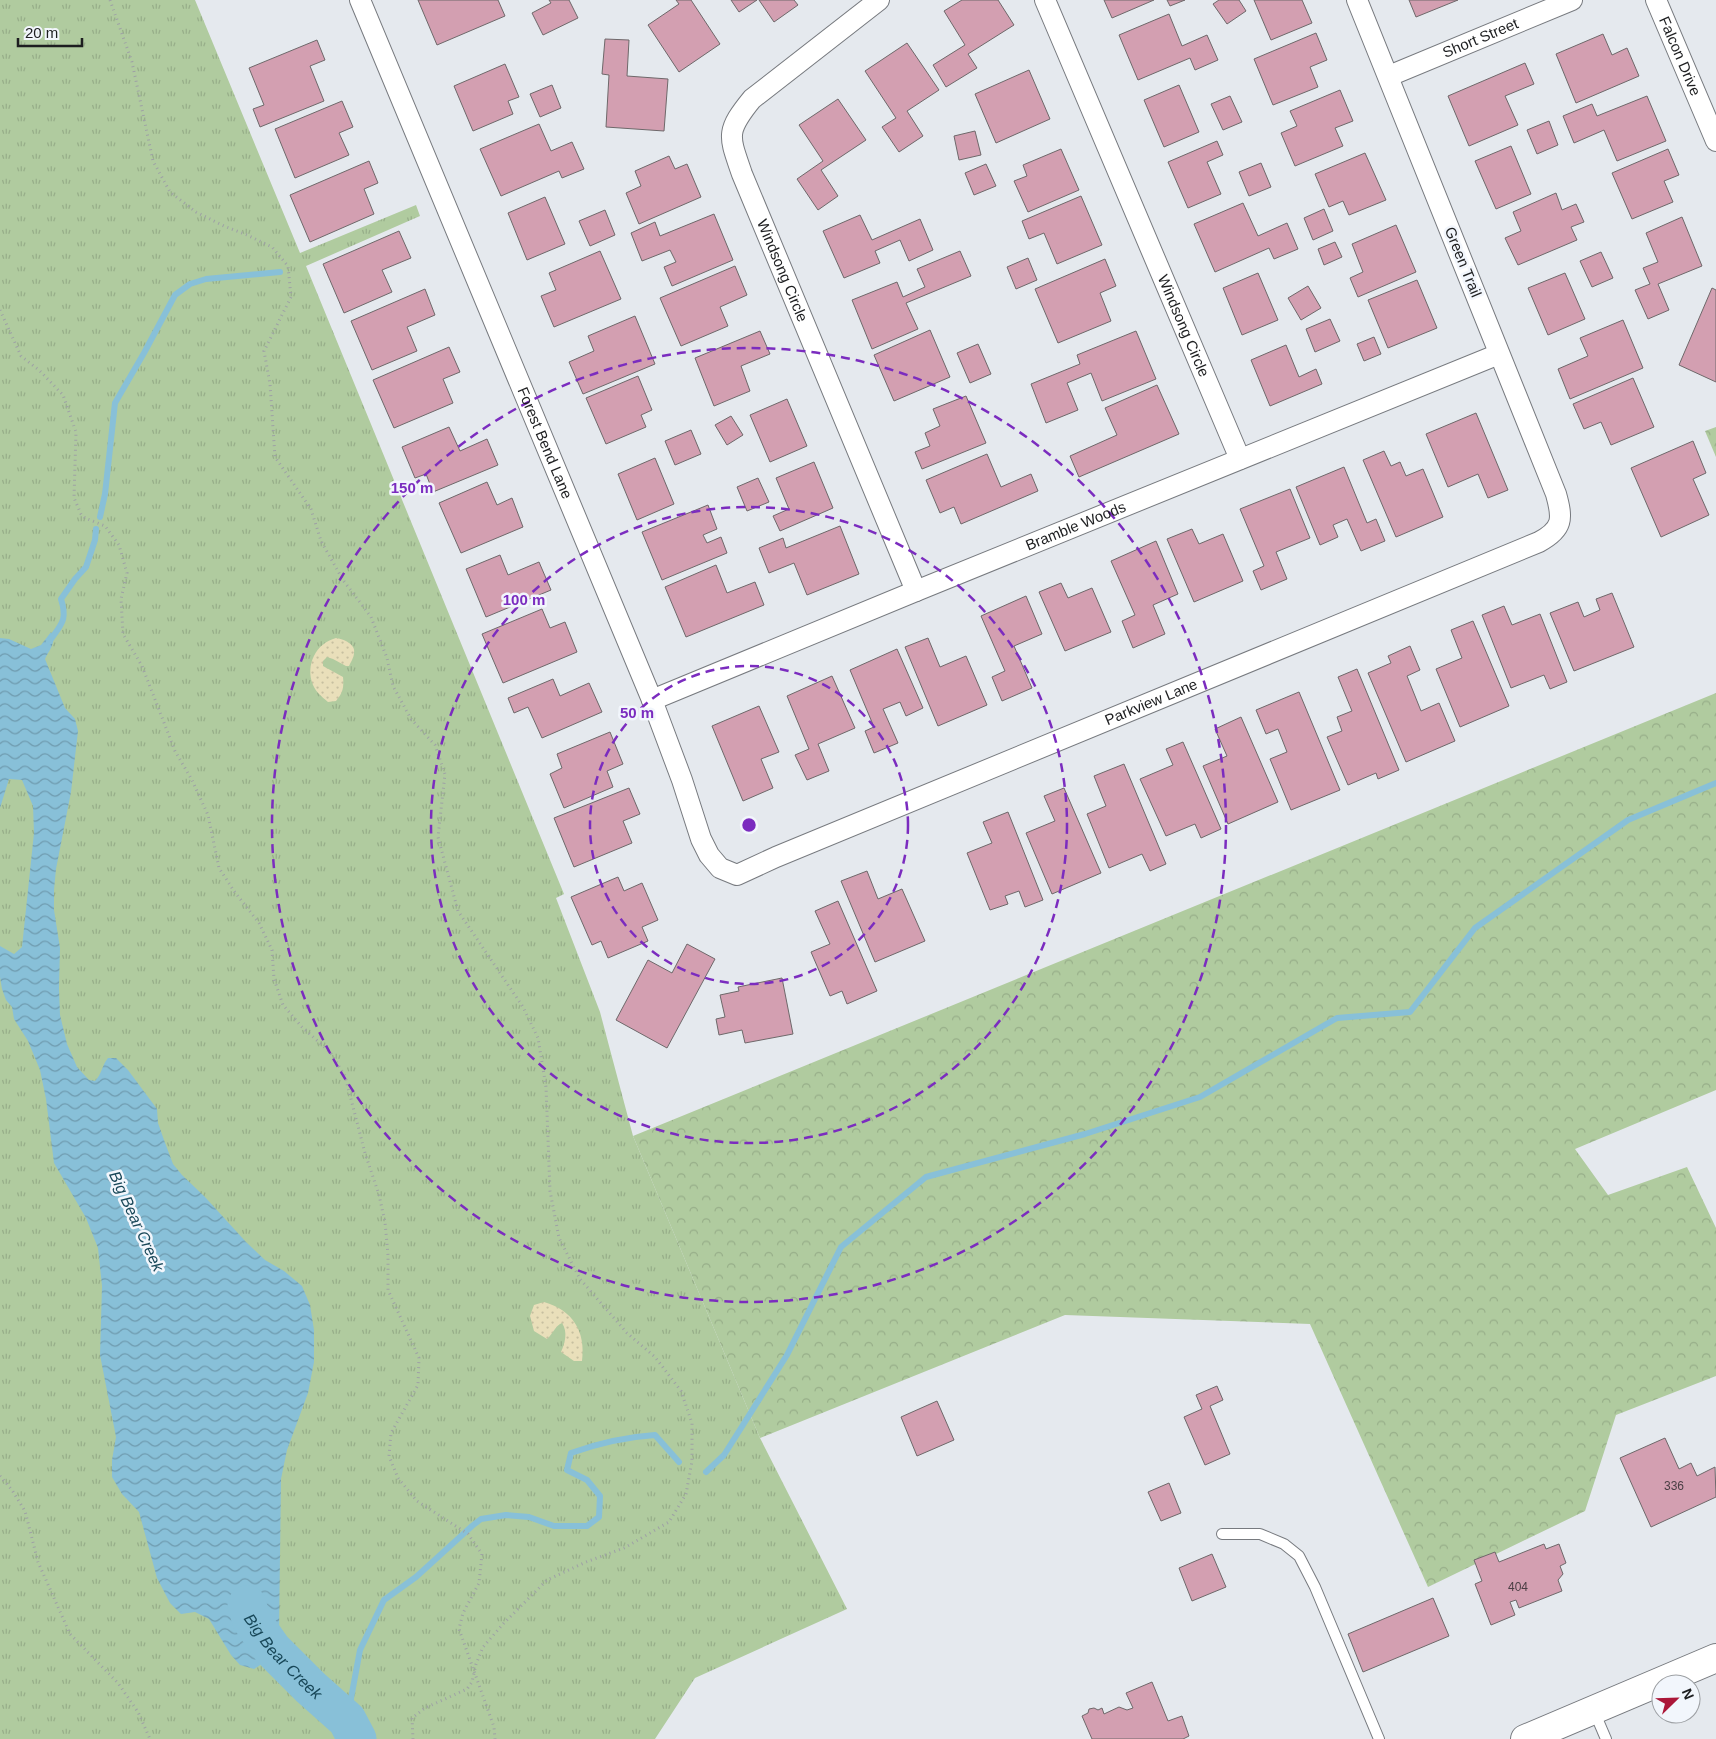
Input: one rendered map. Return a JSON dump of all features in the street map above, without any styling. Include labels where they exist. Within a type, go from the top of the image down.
[{"type":"street","name":"Forest Bend Lane","points":[[360,0],[652,700],[682,780],[701,839],[709,855],[720,868],[737,875]]},
{"type":"street","name":"Windsong Circle","points":[[879,0],[752,99],[735,119],[731,141],[742,174],[916,590]]},
{"type":"street","name":"Windsong Circle","points":[[1046,0],[1240,459]]},
{"type":"street","name":"Green Trail","points":[[1357,0],[1556,494],[1561,511],[1559,525]]},
{"type":"street","name":"Short Street","points":[[1389,76],[1572,0]]},
{"type":"street","name":"Falcon Drive","points":[[1656,0],[1716,141]]},
{"type":"street","name":"Bramble Woods","points":[[652,700],[916,590],[1500,354]]},
{"type":"street","name":"Parkview Lane","points":[[737,875],[785,853],[1538,542],[1552,535],[1559,525]]},
{"type":"street","points":[[1525,1739],[1716,1658]]},
{"type":"lane","points":[[1222,1534],[1260,1534],[1284,1544],[1299,1556],[1315,1587],[1379,1739]]},
{"type":"lane","points":[[1593,1710],[1606,1739]]},
{"type":"path","points":[[110,0],[132,62],[153,161],[170,192],[196,212],[272,247],[288,266],[291,297],[264,351],[270,384],[275,457],[311,508],[321,541],[343,580],[371,618],[387,658],[393,686],[412,720],[435,745],[446,774],[438,837],[458,911],[523,1007],[538,1038],[546,1086],[550,1191],[559,1238],[580,1279],[627,1333],[655,1357],[681,1391],[692,1423],[692,1461],[686,1494],[669,1522],[624,1548],[586,1562],[547,1580],[483,1647],[467,1689],[425,1708],[412,1718],[414,1739]]},
{"type":"path","points":[[0,310],[22,356],[40,371],[63,395],[76,432],[74,498],[77,507],[86,518],[105,526],[119,545],[127,573],[121,599],[123,634],[142,666],[175,751],[192,780],[208,815],[219,868],[259,923],[268,941],[272,950],[274,979],[283,1006],[302,1027],[330,1052],[345,1076],[385,1222],[388,1255],[388,1290],[420,1358],[418,1385],[391,1433],[389,1456],[398,1478],[417,1501],[468,1534],[482,1554],[479,1583],[463,1613],[459,1629],[494,1727],[495,1739]]},
{"type":"path","points":[[0,1476],[12,1490],[26,1512],[38,1562],[70,1634],[118,1683],[138,1712],[150,1739]]},
{"type":"green space","points":[[0,0],[195,0],[300,253],[416,205],[420,216],[306,266],[564,894],[556,898],[600,1012],[633,1136],[760,1438],[847,1609],[695,1678],[655,1739],[0,1739]]},
{"type":"green space","points":[[1716,427],[1716,457],[1705,431]]},
{"type":"green space","points":[[1716,693],[1716,1090],[1575,1149],[1608,1195],[1687,1167],[1716,1228],[1716,1376],[1616,1415],[1585,1511],[1428,1587],[1310,1324],[1065,1315],[760,1438],[633,1136]]},
{"type":"sand","points":[[336,638],[351,645],[354,655],[349,666],[327,657],[323,661],[323,666],[343,677],[342,693],[336,701],[328,702],[314,688],[310,670],[311,663],[318,650]]},
{"type":"sand","points":[[544,1302],[563,1311],[575,1324],[582,1341],[582,1361],[574,1361],[561,1352],[565,1338],[565,1330],[562,1323],[547,1339],[534,1331],[530,1316],[534,1305]]},
{"type":"water","points":[[51,632],[53,643],[45,659],[65,708],[75,719],[78,731],[71,792],[56,869],[54,890],[54,910],[60,948],[60,1015],[67,1044],[77,1067],[89,1080],[95,1081],[108,1058],[116,1058],[128,1070],[157,1109],[158,1123],[173,1164],[265,1260],[284,1271],[302,1286],[310,1305],[314,1330],[314,1362],[308,1393],[287,1450],[281,1479],[279,1634],[267,1659],[254,1669],[240,1665],[231,1655],[209,1619],[195,1612],[181,1614],[170,1603],[157,1578],[139,1512],[122,1494],[112,1477],[112,1460],[116,1437],[100,1355],[102,1286],[98,1248],[86,1218],[54,1163],[46,1099],[40,1070],[28,1041],[14,1019],[12,1007],[6,1000],[2,989],[0,946],[14,954],[22,947],[34,833],[33,806],[22,780],[9,779],[0,808],[0,638],[9,639],[31,649],[41,645]]},
{"type":"building","points":[[418,0],[498,0],[505,16],[437,45]]},
{"type":"building","points":[[549,0],[569,0],[578,18],[543,35],[532,13],[551,3]]},
{"type":"building","points":[[676,0],[691,0],[720,44],[679,72],[648,25],[679,4]]},
{"type":"building","points":[[731,0],[757,0],[739,12]]},
{"type":"building","points":[[759,0],[794,0],[798,5],[774,22]]},
{"type":"building","points":[[962,0],[998,0],[1014,25],[968,54],[977,68],[946,87],[933,65],[965,45],[944,11]]},
{"type":"building","points":[[1104,0],[1154,0],[1112,18]]},
{"type":"building","points":[[1167,0],[1185,0],[1170,6]]},
{"type":"building","points":[[1219,0],[1239,0],[1246,11],[1227,24],[1213,4]]},
{"type":"building","points":[[1254,0],[1302,0],[1312,23],[1271,40]]},
{"type":"building","points":[[1409,0],[1458,0],[1416,17]]},
{"type":"building","points":[[1169,14],[1182,46],[1207,35],[1218,60],[1195,70],[1190,58],[1138,80],[1119,35]]},
{"type":"building","points":[[1316,33],[1327,60],[1310,67],[1318,87],[1273,105],[1254,59]]},
{"type":"building","points":[[1603,34],[1612,55],[1627,48],[1639,76],[1576,103],[1556,54]]},
{"type":"building","points":[[605,39],[629,40],[627,76],[668,79],[664,131],[606,127],[609,75],[602,74]]},
{"type":"building","points":[[317,40],[325,60],[310,66],[324,101],[260,127],[253,109],[264,105],[249,68]]},
{"type":"building","points":[[907,43],[939,90],[907,111],[923,136],[899,152],[882,127],[896,118],[865,71]]},
{"type":"building","points":[[1525,63],[1534,84],[1505,96],[1518,125],[1469,146],[1448,96]]},
{"type":"building","points":[[505,64],[519,97],[508,101],[513,114],[473,131],[454,86]]},
{"type":"building","points":[[1029,70],[1050,119],[996,143],[975,94]]},
{"type":"building","points":[[552,85],[561,108],[540,117],[530,94]]},
{"type":"building","points":[[1179,85],[1199,132],[1164,147],[1144,100]]},
{"type":"building","points":[[1340,90],[1353,121],[1335,128],[1343,146],[1295,166],[1281,133],[1297,126],[1290,111]]},
{"type":"building","points":[[1230,96],[1242,122],[1223,130],[1211,104]]},
{"type":"building","points":[[1647,96],[1666,141],[1617,161],[1604,130],[1574,143],[1563,116],[1592,104],[1597,116]]},
{"type":"building","points":[[838,99],[866,140],[821,170],[838,196],[818,210],[797,179],[823,161],[799,125]]},
{"type":"building","points":[[342,101],[353,127],[339,133],[349,155],[295,178],[275,129]]},
{"type":"building","points":[[1549,121],[1558,145],[1537,154],[1527,130]]},
{"type":"building","points":[[539,124],[551,151],[572,142],[584,169],[562,178],[559,171],[501,196],[480,149]]},
{"type":"building","points":[[975,131],[981,155],[959,160],[954,136]]},
{"type":"building","points":[[1217,141],[1223,155],[1207,162],[1221,194],[1188,208],[1168,162]]},
{"type":"building","points":[[1511,146],[1531,194],[1496,209],[1475,161]]},
{"type":"building","points":[[1061,149],[1079,190],[1028,212],[1014,181],[1027,176],[1023,165]]},
{"type":"building","points":[[1668,149],[1679,175],[1664,181],[1673,202],[1632,219],[1612,173]]},
{"type":"building","points":[[1365,153],[1386,200],[1349,215],[1343,201],[1329,207],[1315,174]]},
{"type":"building","points":[[669,156],[675,169],[687,164],[701,197],[639,224],[626,193],[641,186],[635,171]]},
{"type":"building","points":[[369,161],[378,183],[364,189],[374,214],[310,242],[290,195]]},
{"type":"building","points":[[1261,163],[1271,187],[1249,196],[1239,172]]},
{"type":"building","points":[[986,164],[996,186],[974,195],[965,173]]},
{"type":"building","points":[[1556,193],[1562,210],[1576,204],[1584,222],[1571,227],[1577,240],[1518,265],[1505,238],[1521,231],[1513,212]]},
{"type":"building","points":[[1081,196],[1102,245],[1057,264],[1044,233],[1029,239],[1022,221]]},
{"type":"building","points":[[545,197],[565,244],[527,260],[508,213]]},
{"type":"building","points":[[1243,203],[1258,236],[1287,223],[1298,249],[1274,259],[1269,248],[1215,272],[1194,224]]},
{"type":"building","points":[[1324,209],[1333,231],[1313,240],[1304,218]]},
{"type":"building","points":[[605,210],[615,235],[590,246],[579,221]]},
{"type":"building","points":[[714,214],[733,260],[672,286],[664,267],[676,262],[670,250],[642,261],[631,233],[655,222],[660,236]]},
{"type":"building","points":[[860,215],[872,240],[920,219],[933,250],[909,261],[900,240],[875,251],[880,263],[844,278],[823,231]]},
{"type":"building","points":[[1682,217],[1702,266],[1658,284],[1669,310],[1648,319],[1635,290],[1650,284],[1643,268],[1658,262],[1646,233]]},
{"type":"building","points":[[1396,225],[1416,272],[1358,297],[1350,278],[1363,272],[1352,244]]},
{"type":"building","points":[[399,231],[411,258],[382,270],[392,292],[344,313],[323,264]]},
{"type":"building","points":[[1335,242],[1342,257],[1324,265],[1318,249]]},
{"type":"building","points":[[600,251],[621,299],[554,327],[541,296],[556,290],[549,273]]},
{"type":"building","points":[[960,251],[971,276],[906,303],[918,329],[872,349],[852,300],[897,282],[903,297],[925,287],[917,269]]},
{"type":"building","points":[[1601,252],[1613,278],[1592,287],[1580,261]]},
{"type":"building","points":[[1028,258],[1037,280],[1016,289],[1007,267]]},
{"type":"building","points":[[1105,259],[1116,286],[1100,293],[1111,321],[1058,343],[1035,289]]},
{"type":"building","points":[[735,266],[747,295],[720,307],[728,326],[681,346],[660,298]]},
{"type":"building","points":[[1258,273],[1278,320],[1242,335],[1223,288]]},
{"type":"building","points":[[1565,273],[1585,319],[1548,335],[1528,288]]},
{"type":"building","points":[[1417,280],[1437,328],[1388,348],[1368,300]]},
{"type":"building","points":[[1308,286],[1321,308],[1301,320],[1288,298]]},
{"type":"building","points":[[1712,288],[1716,290],[1716,382],[1679,365]]},
{"type":"building","points":[[425,289],[435,315],[407,327],[417,351],[372,370],[351,321]]},
{"type":"building","points":[[635,316],[655,364],[583,394],[569,362],[594,351],[588,336]]},
{"type":"building","points":[[1330,319],[1340,341],[1315,352],[1306,329]]},
{"type":"building","points":[[1623,320],[1643,368],[1570,399],[1558,369],[1588,356],[1580,338]]},
{"type":"building","points":[[930,330],[950,377],[894,401],[874,355]]},
{"type":"building","points":[[760,331],[770,354],[741,366],[750,391],[714,406],[695,358]]},
{"type":"building","points":[[1136,331],[1156,379],[1102,401],[1091,373],[1067,383],[1078,410],[1046,423],[1031,384],[1080,364],[1077,355]]},
{"type":"building","points":[[1374,337],[1381,354],[1364,361],[1357,344]]},
{"type":"building","points":[[978,344],[991,374],[970,383],[957,353]]},
{"type":"building","points":[[1286,345],[1299,377],[1316,369],[1322,384],[1270,406],[1251,360]]},
{"type":"building","points":[[449,347],[460,372],[443,379],[453,403],[394,428],[373,380]]},
{"type":"building","points":[[638,376],[652,410],[641,415],[646,427],[606,444],[586,398]]},
{"type":"building","points":[[1633,378],[1654,427],[1611,445],[1601,422],[1584,429],[1573,404]]},
{"type":"building","points":[[1157,385],[1179,434],[1079,477],[1070,456],[1117,435],[1105,408]]},
{"type":"building","points":[[966,396],[986,443],[922,469],[915,452],[930,446],[925,433],[940,426],[933,409]]},
{"type":"building","points":[[787,399],[807,446],[770,462],[750,415]]},
{"type":"building","points":[[1476,413],[1508,490],[1488,498],[1478,474],[1448,487],[1426,434]]},
{"type":"building","points":[[731,416],[743,435],[727,445],[715,425]]},
{"type":"building","points":[[449,427],[460,451],[487,439],[498,465],[433,492],[426,474],[415,478],[402,447]]},
{"type":"building","points":[[691,430],[701,454],[675,465],[665,441]]},
{"type":"building","points":[[1693,441],[1706,473],[1693,479],[1709,515],[1661,537],[1631,468]]},
{"type":"building","points":[[1384,451],[1391,466],[1400,462],[1406,476],[1423,469],[1443,517],[1396,537],[1363,460]]},
{"type":"building","points":[[987,454],[1001,487],[1031,474],[1038,491],[961,524],[954,507],[940,513],[926,480]]},
{"type":"building","points":[[655,458],[674,504],[637,520],[618,474]]},
{"type":"building","points":[[814,462],[833,508],[780,531],[773,516],[789,509],[776,478]]},
{"type":"building","points":[[1344,467],[1367,523],[1376,519],[1385,541],[1361,551],[1347,519],[1333,525],[1338,537],[1320,545],[1296,487]]},
{"type":"building","points":[[758,478],[769,502],[747,511],[737,487]]},
{"type":"building","points":[[487,482],[497,505],[512,498],[523,527],[461,553],[439,503]]},
{"type":"building","points":[[1290,489],[1310,538],[1276,552],[1287,579],[1261,590],[1253,571],[1264,566],[1240,509]]},
{"type":"building","points":[[708,505],[717,529],[703,535],[707,543],[721,537],[727,553],[662,580],[642,532]]},
{"type":"building","points":[[840,526],[859,574],[807,595],[794,563],[769,573],[759,548],[783,538],[786,548]]},
{"type":"building","points":[[1192,529],[1199,544],[1223,534],[1243,581],[1194,602],[1167,539]]},
{"type":"building","points":[[1156,541],[1178,594],[1153,605],[1165,634],[1133,648],[1122,621],[1135,615],[1111,561]]},
{"type":"building","points":[[500,555],[508,575],[539,562],[551,590],[486,617],[466,569]]},
{"type":"building","points":[[716,565],[727,593],[755,582],[764,605],[686,637],[665,587]]},
{"type":"building","points":[[1061,583],[1068,598],[1092,588],[1111,632],[1065,651],[1039,592]]},
{"type":"building","points":[[1612,593],[1634,647],[1574,671],[1550,613],[1578,602],[1584,617],[1600,610],[1596,599]]},
{"type":"building","points":[[1026,596],[1042,634],[1014,646],[1032,688],[1002,701],[992,677],[1005,671],[981,616]]},
{"type":"building","points":[[1504,606],[1512,625],[1540,614],[1567,682],[1550,689],[1544,675],[1511,688],[1482,615]]},
{"type":"building","points":[[542,609],[550,628],[565,622],[577,652],[503,683],[482,634]]},
{"type":"building","points":[[1473,621],[1509,706],[1460,727],[1436,669],[1462,658],[1451,630]]},
{"type":"building","points":[[928,638],[940,667],[966,656],[987,705],[938,726],[905,647]]},
{"type":"building","points":[[1410,646],[1420,670],[1407,676],[1421,711],[1439,703],[1455,741],[1406,762],[1368,673],[1391,663],[1388,656]]},
{"type":"building","points":[[897,649],[923,708],[906,716],[900,702],[883,709],[898,743],[874,753],[865,731],[874,727],[850,670]]},
{"type":"building","points":[[1357,669],[1399,770],[1378,779],[1376,773],[1348,785],[1327,737],[1342,731],[1337,717],[1352,711],[1338,677]]},
{"type":"building","points":[[832,676],[855,728],[818,744],[829,771],[807,780],[795,755],[809,749],[787,696]]},
{"type":"building","points":[[553,679],[560,696],[589,683],[602,712],[542,738],[528,707],[514,713],[508,698]]},
{"type":"building","points":[[1299,692],[1340,790],[1291,810],[1270,759],[1287,752],[1278,729],[1266,734],[1256,710]]},
{"type":"building","points":[[759,706],[779,752],[761,759],[773,788],[743,801],[712,726]]},
{"type":"building","points":[[1241,717],[1278,802],[1228,824],[1203,766],[1227,756],[1215,729]]},
{"type":"building","points":[[610,732],[623,764],[607,771],[613,787],[564,808],[550,774],[562,768],[557,754]]},
{"type":"building","points":[[1183,742],[1221,829],[1201,838],[1195,824],[1166,836],[1140,779],[1173,765],[1166,749]]},
{"type":"building","points":[[1124,764],[1166,864],[1150,871],[1142,854],[1109,868],[1087,814],[1106,806],[1094,776]]},
{"type":"building","points":[[629,788],[640,814],[623,821],[632,843],[574,867],[554,818]]},
{"type":"building","points":[[1064,788],[1101,873],[1052,894],[1026,833],[1055,821],[1044,796]]},
{"type":"building","points":[[1008,812],[1043,900],[1025,907],[1019,891],[1005,896],[1008,904],[990,910],[967,853],[992,843],[983,822]]},
{"type":"building","points":[[867,871],[878,899],[902,889],[925,941],[875,962],[841,881]]},
{"type":"building","points":[[618,877],[624,891],[642,883],[658,920],[642,927],[648,941],[608,958],[601,941],[592,945],[571,897]]},
{"type":"building","points":[[838,901],[877,991],[847,1004],[842,991],[830,996],[811,952],[830,944],[815,911]]},
{"type":"building","points":[[687,944],[715,959],[667,1048],[616,1020],[648,960],[672,973]]},
{"type":"building","points":[[782,978],[793,1034],[745,1043],[742,1030],[719,1035],[716,1019],[725,1017],[720,995],[739,991],[738,987]]},
{"type":"building","points":[[1217,1386],[1223,1400],[1210,1406],[1230,1454],[1205,1465],[1184,1417],[1202,1409],[1196,1395]]},
{"type":"building","points":[[937,1401],[954,1440],[917,1456],[901,1417]]},
{"type":"building","points":[[1665,1438],[1679,1469],[1691,1463],[1697,1476],[1715,1467],[1716,1497],[1651,1527],[1620,1458]]},
{"type":"building","points":[[1169,1483],[1181,1513],[1161,1521],[1148,1492]]},
{"type":"building","points":[[1544,1544],[1546,1549],[1559,1544],[1566,1563],[1560,1566],[1563,1574],[1558,1580],[1562,1591],[1519,1608],[1516,1600],[1510,1602],[1515,1615],[1491,1625],[1475,1584],[1482,1581],[1474,1560],[1495,1552],[1499,1562]]},
{"type":"building","points":[[1212,1554],[1226,1587],[1192,1601],[1179,1568]]},
{"type":"building","points":[[1433,1598],[1449,1636],[1363,1672],[1348,1634]]},
{"type":"building","points":[[1152,1682],[1168,1721],[1182,1716],[1189,1736],[1183,1739],[1092,1739],[1082,1716],[1088,1713],[1089,1709],[1094,1708],[1098,1710],[1102,1708],[1104,1714],[1119,1707],[1127,1710],[1133,1708],[1126,1693]]},
{"type":"waterway","points":[[100,517],[105,494],[115,403],[175,295],[190,284],[206,279],[280,272]]},
{"type":"waterway","points":[[49,642],[62,622],[64,612],[61,599],[86,567],[95,540],[96,529]]},
{"type":"waterway","points":[[706,1472],[724,1455],[787,1355],[841,1247],[926,1177],[1085,1134],[1200,1097],[1337,1018],[1410,1012],[1475,928],[1628,820],[1716,783]]},
{"type":"waterway","points":[[347,1720],[360,1650],[384,1600],[416,1577],[481,1519],[506,1515],[529,1517],[554,1526],[587,1526],[599,1517],[600,1496],[587,1480],[567,1470],[571,1453],[592,1446],[623,1439],[655,1435],[679,1462]]},
{"type":"waterway","name":"Big Bear Creek","points":[[247,1605],[251,1619],[272,1649],[347,1720],[357,1739]]}]
